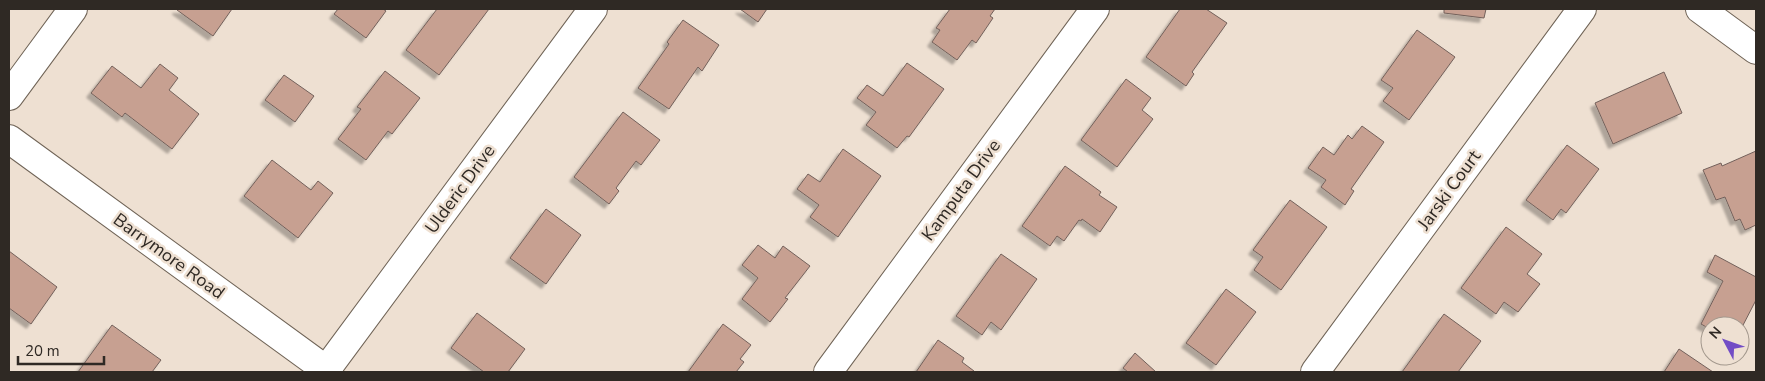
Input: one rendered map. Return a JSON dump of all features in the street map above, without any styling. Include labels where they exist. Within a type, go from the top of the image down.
[{"type":"street","points":[[9,96],[73,9]]},
{"type":"street","name":"Ulderic Drive","points":[[328,371],[593,9]]},
{"type":"street","name":"Kamputa Drive","points":[[828,372],[1095,9]]},
{"type":"street","name":"Jarski Court","points":[[1315,372],[1582,9]]},
{"type":"street","points":[[1700,9],[1756,50]]},
{"type":"street","name":"Barrymore Road","points":[[9,139],[328,371]]},
{"type":"building","points":[[177,9],[232,9],[213,36]]},
{"type":"building","points":[[338,9],[383,9],[386,11],[366,38],[334,14]]},
{"type":"building","points":[[437,9],[489,9],[439,75],[406,50]]},
{"type":"building","points":[[740,9],[767,9],[758,22]]},
{"type":"building","points":[[950,9],[995,9],[990,16],[993,18],[976,43],[972,40],[957,60],[932,42],[940,30],[936,28]]},
{"type":"building","points":[[1180,9],[1206,9],[1227,23],[1192,72],[1194,74],[1186,86],[1146,57]]},
{"type":"building","points":[[1444,9],[1486,9],[1484,18],[1444,13]]},
{"type":"building","points":[[683,20],[719,45],[702,71],[698,67],[669,109],[638,88],[669,44],[667,42]]},
{"type":"building","points":[[1417,30],[1455,57],[1409,120],[1383,101],[1393,88],[1381,80]]},
{"type":"building","points":[[907,63],[944,89],[909,137],[907,136],[897,148],[866,125],[876,112],[857,98],[867,85],[883,96]]},
{"type":"building","points":[[160,64],[178,78],[169,90],[199,114],[172,149],[125,113],[122,117],[91,93],[112,66],[141,88]]},
{"type":"building","points":[[385,71],[420,98],[392,134],[388,131],[366,160],[338,139],[361,109],[357,107]]},
{"type":"building","points":[[1664,72],[1682,113],[1613,144],[1595,103]]},
{"type":"building","points":[[284,75],[314,96],[295,122],[265,100]]},
{"type":"building","points":[[1126,79],[1151,98],[1142,110],[1153,119],[1117,167],[1081,140]]},
{"type":"building","points":[[623,112],[660,140],[641,165],[636,161],[616,188],[619,191],[609,204],[574,177]]},
{"type":"building","points":[[1362,126],[1384,142],[1351,189],[1354,191],[1345,205],[1321,187],[1326,180],[1308,168],[1323,147],[1334,155],[1348,135],[1352,139]]},
{"type":"building","points":[[1567,145],[1599,169],[1566,213],[1561,209],[1553,220],[1526,200]]},
{"type":"building","points":[[843,149],[881,176],[838,237],[810,217],[819,205],[797,189],[808,174],[820,182]]},
{"type":"building","points":[[1756,151],[1756,225],[1745,230],[1740,219],[1735,221],[1725,197],[1716,200],[1703,170],[1721,163],[1722,166]]},
{"type":"building","points":[[272,160],[311,190],[318,181],[333,193],[298,238],[244,196]]},
{"type":"building","points":[[1065,166],[1101,192],[1099,195],[1117,207],[1100,232],[1082,219],[1081,221],[1079,220],[1064,241],[1057,236],[1050,246],[1022,226]]},
{"type":"building","points":[[1290,200],[1327,227],[1281,290],[1254,270],[1263,257],[1253,250]]},
{"type":"building","points":[[546,209],[581,235],[546,284],[510,258]]},
{"type":"building","points":[[1506,227],[1542,254],[1527,274],[1540,284],[1518,312],[1504,302],[1496,314],[1461,288]]},
{"type":"building","points":[[758,245],[775,258],[783,246],[810,266],[785,298],[788,299],[770,322],[742,299],[758,278],[742,265]]},
{"type":"building","points":[[9,251],[57,287],[31,324],[9,308]]},
{"type":"building","points":[[1001,254],[1037,279],[1001,330],[991,322],[982,335],[956,316]]},
{"type":"building","points":[[1715,255],[1756,277],[1756,300],[1748,316],[1705,316],[1723,281],[1707,272]]},
{"type":"building","points":[[1226,289],[1256,312],[1216,365],[1186,343]]},
{"type":"building","points":[[477,313],[525,349],[508,372],[484,372],[451,348]]},
{"type":"building","points":[[1444,314],[1481,341],[1458,372],[1402,372]]},
{"type":"building","points":[[723,324],[751,345],[740,359],[744,362],[736,372],[688,372]]},
{"type":"building","points":[[112,325],[161,360],[152,372],[78,372]]},
{"type":"building","points":[[938,340],[964,358],[962,362],[974,371],[916,372]]},
{"type":"building","points":[[1679,349],[1700,363],[1700,366],[1704,366],[1713,372],[1664,372]]},
{"type":"building","points":[[1135,353],[1156,372],[1128,372],[1123,368]]}]
